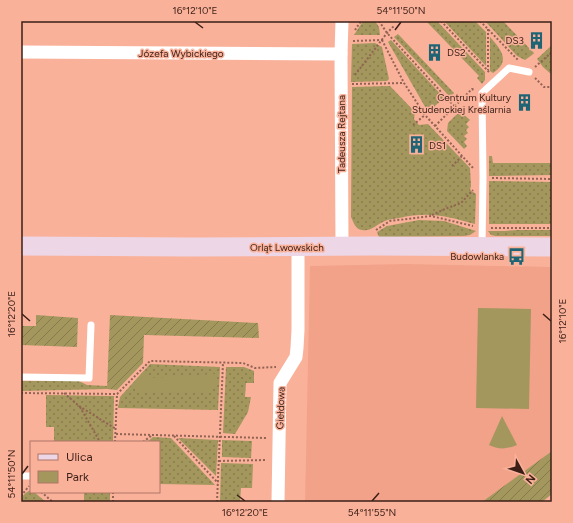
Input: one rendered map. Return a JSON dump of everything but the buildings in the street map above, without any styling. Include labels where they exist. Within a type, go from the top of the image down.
[{"type":"main road","name":"Orląt Lwowskich","points":[[21,246],[298,247],[342,246],[482,237],[552,247]]},
{"type":"street","name":"Tadeusza Rejtana","points":[[342,21],[342,246]]},
{"type":"street","name":"Józefa Wybickiego","points":[[21,52],[341,54]]},
{"type":"street","name":"Giełdowa","points":[[278,502],[280,383],[296,357],[298,330],[298,247]]},
{"type":"lane","points":[[482,237],[482,92],[509,68],[529,72]]},
{"type":"lane","points":[[21,377],[89,378],[91,325]]},
{"type":"path","points":[[379,21],[387,32],[454,106]]},
{"type":"path","points":[[441,21],[496,80]]},
{"type":"path","points":[[480,21],[544,86],[552,87]]},
{"type":"path","points":[[351,84],[356,72],[387,32],[394,26]]},
{"type":"path","points":[[488,29],[488,72]]},
{"type":"path","points":[[348,41],[382,40]]},
{"type":"path","points":[[382,40],[404,83],[425,115],[483,178],[552,179]]},
{"type":"path","points":[[529,72],[552,52]]},
{"type":"path","points":[[347,84],[404,83]]},
{"type":"path","points":[[435,126],[472,89],[482,92]]},
{"type":"path","points":[[413,125],[425,115]]},
{"type":"path","points":[[452,166],[462,156]]},
{"type":"path","points":[[372,234],[376,229],[390,221],[431,216],[460,204],[483,178]]},
{"type":"path","points":[[431,216],[482,237],[552,228]]},
{"type":"path","points":[[115,441],[117,394],[150,361],[243,363],[255,368],[291,366]]},
{"type":"path","points":[[218,502],[223,363]]},
{"type":"path","points":[[21,393],[117,394]]},
{"type":"path","points":[[63,393],[79,406],[116,429]]},
{"type":"path","points":[[79,406],[99,441]]},
{"type":"path","points":[[116,434],[279,438]]},
{"type":"path","points":[[144,441],[152,435]]},
{"type":"path","points":[[174,436],[218,483]]},
{"type":"path","points":[[219,461],[279,459]]},
{"type":"path","points":[[21,496],[30,485]]},
{"type":"path","points":[[42,493],[53,502]]},
{"type":"shaded area","points":[[407,264],[552,267],[552,451],[482,502],[305,502],[310,266]]},
{"type":"green space","points":[[363,21],[375,21],[379,27],[380,35],[354,35]]},
{"type":"green space","points":[[426,21],[437,21],[485,72],[485,80],[482,84],[477,78],[479,76]]},
{"type":"green space","points":[[444,21],[475,21],[486,32],[486,66]]},
{"type":"green space","points":[[485,21],[503,21],[534,53],[525,60],[517,56]]},
{"type":"green space","points":[[398,34],[454,93],[450,97],[394,37]]},
{"type":"green space","points":[[490,37],[501,51],[503,60],[502,64],[493,73],[490,71]]},
{"type":"green space","points":[[391,40],[444,98],[428,112],[388,42]]},
{"type":"green space","points":[[375,43],[382,47],[389,79],[387,81],[351,82],[352,44]]},
{"type":"green space","points":[[552,45],[552,75],[537,59]]},
{"type":"green space","points":[[390,86],[415,112],[414,119],[419,125],[428,124],[470,168],[470,190],[476,194],[475,224],[437,215],[419,215],[388,220],[368,230],[360,229],[355,225],[351,217],[352,87]]},
{"type":"green space","points":[[460,111],[470,120],[466,124],[469,127],[466,130],[468,133],[464,136],[467,139],[464,142],[467,146],[464,149],[447,131],[448,123]]},
{"type":"green space","points":[[489,156],[492,156],[493,163],[552,163],[552,175],[489,176]]},
{"type":"green space","points":[[489,181],[552,182],[552,224],[489,224]]},
{"type":"green space","points":[[419,220],[444,221],[476,231],[470,235],[464,236],[379,237],[377,232],[387,226]]},
{"type":"green space","points":[[552,230],[552,236],[496,236],[491,235],[488,231]]},
{"type":"green space","points":[[478,308],[531,309],[529,409],[476,408]]},
{"type":"green space","points":[[36,315],[78,318],[77,347],[21,345],[21,326],[36,326]]},
{"type":"green space","points":[[110,315],[258,323],[259,338],[144,335],[143,363],[117,390],[107,389]]},
{"type":"green space","points":[[150,364],[220,367],[218,410],[118,408],[120,397]]},
{"type":"green space","points":[[226,367],[244,367],[254,371],[254,383],[246,383],[245,397],[251,397],[248,412],[235,434],[223,433]]},
{"type":"green space","points":[[144,371],[147,372],[149,378],[215,374],[215,387],[210,387],[209,393],[136,392],[134,382]]},
{"type":"green space","points":[[21,381],[79,381],[87,385],[107,386],[107,389],[21,391]]},
{"type":"green space","points":[[46,395],[114,396],[113,441],[54,441],[54,427],[46,427]]},
{"type":"green space","points":[[502,416],[517,445],[496,448],[489,445]]},
{"type":"green space","points":[[153,437],[171,438],[215,485],[160,484],[160,441],[148,441]]},
{"type":"green space","points":[[178,438],[218,440],[216,476]]},
{"type":"green space","points":[[222,440],[252,441],[251,458],[222,457]]},
{"type":"green space","points":[[552,451],[552,494],[542,502],[482,502]]},
{"type":"green space","points":[[221,463],[253,464],[252,488],[241,488],[240,502],[220,502]]},
{"type":"green space","points":[[30,490],[30,493],[35,493],[46,502],[21,502],[24,494]]},
{"type":"green space","points":[[84,493],[110,493],[110,502],[84,502]]},
{"type":"place","name":"DS3","points":[[537,40]]},
{"type":"place","name":"DS2","points":[[434,52]]},
{"type":"place","name":"Centrum Kultury Studenckiej Kreślarnia","points":[[524,103]]},
{"type":"place","name":"DS1","points":[[416,145]]},
{"type":"place","name":"Budowlanka","points":[[517,256]]}]
